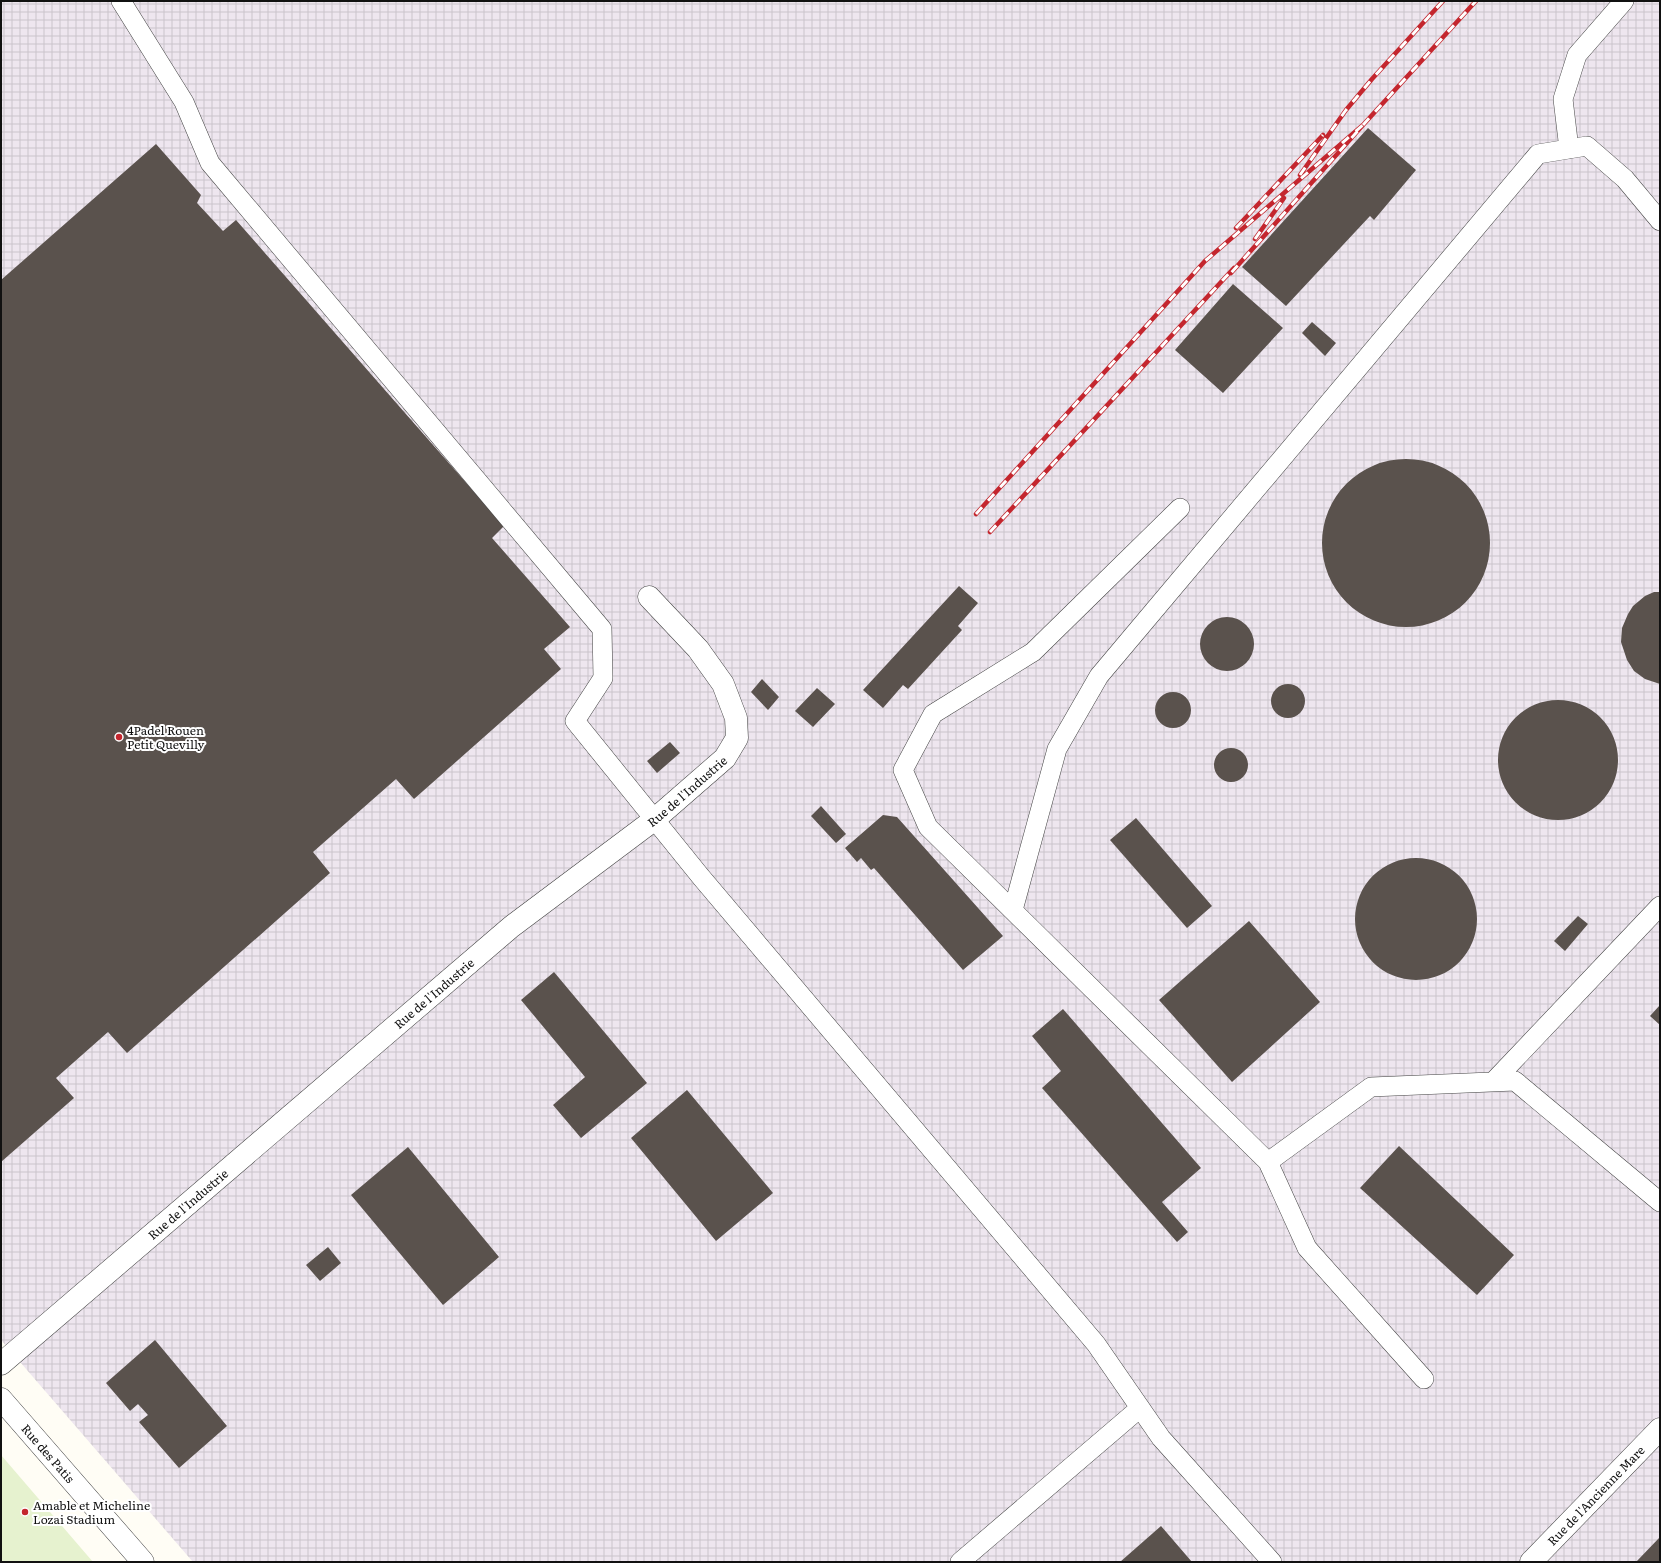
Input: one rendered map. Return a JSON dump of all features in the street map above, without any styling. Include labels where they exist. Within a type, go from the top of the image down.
[{"type":"street","name":"Rue de l'Industrie","points":[[1,1364],[511,927],[655,818],[725,758],[737,738],[736,718],[723,684],[698,649],[649,597]]},
{"type":"street","name":"Rue des Patis","points":[[1,1399],[143,1562]]},
{"type":"street","name":"Rue de l'Ancienne Mare","points":[[1531,1562],[1660,1429]]},
{"type":"lane","points":[[121,1],[184,102],[210,163],[602,629],[603,678],[575,721],[655,818],[701,877],[1096,1344],[1161,1438],[1272,1562]]},
{"type":"lane","points":[[1569,149],[1563,99],[1577,55],[1624,1]]},
{"type":"lane","points":[[1013,910],[1057,749],[1099,676],[1538,154],[1587,146],[1626,179],[1660,222]]},
{"type":"lane","points":[[1180,508],[1033,652],[933,714],[903,770],[928,827],[1268,1162],[1307,1248],[1424,1379]]},
{"type":"lane","points":[[1493,1082],[1660,906]]},
{"type":"lane","points":[[1268,1162],[1371,1087],[1515,1081],[1658,1196]]},
{"type":"lane","points":[[960,1562],[1140,1408]]},
{"type":"shaded area","points":[[1,1],[1660,1],[1660,1562],[193,1562],[1,1340]]},
{"type":"green space","name":"Amable et Micheline Lozai Stadium","points":[[1,1455],[7,1462],[93,1562],[1,1562]]},
{"type":"building","points":[[1368,128],[1416,170],[1374,220],[1370,216],[1286,306],[1242,267]]},
{"type":"building","points":[[156,144],[201,195],[197,203],[223,231],[236,220],[504,526],[492,538],[570,627],[544,649],[561,669],[414,799],[396,779],[313,852],[330,873],[127,1053],[108,1032],[56,1078],[74,1098],[1,1162],[1,280]]},
{"type":"building","points":[[1233,284],[1283,328],[1223,393],[1175,350]]},
{"type":"building","points":[[1312,322],[1336,343],[1325,356],[1302,333]]},
{"type":"building","points":[[1398,459],[1414,459],[1438,465],[1453,473],[1466,483],[1476,496],[1484,511],[1489,527],[1489,559],[1484,575],[1476,590],[1466,603],[1453,613],[1430,624],[1414,627],[1398,627],[1382,624],[1366,617],[1352,608],[1341,597],[1332,583],[1325,567],[1322,551],[1322,535],[1325,519],[1332,503],[1341,489],[1352,478],[1366,469],[1382,462]]},
{"type":"building","points":[[959,586],[978,603],[958,626],[962,630],[908,689],[903,685],[883,708],[863,690]]},
{"type":"building","points":[[1654,592],[1660,592],[1660,684],[1645,679],[1634,671],[1627,660],[1621,642],[1622,628],[1633,606],[1645,596]]},
{"type":"building","points":[[1222,617],[1232,617],[1242,621],[1250,629],[1254,639],[1254,649],[1250,659],[1242,667],[1232,671],[1222,671],[1212,667],[1204,659],[1200,649],[1200,639],[1204,629],[1212,621]]},
{"type":"building","points":[[762,679],[779,697],[768,710],[751,692]]},
{"type":"building","points":[[1288,684],[1300,689],[1305,701],[1300,713],[1288,718],[1276,713],[1271,701],[1276,689]]},
{"type":"building","points":[[817,688],[835,704],[813,727],[795,711]]},
{"type":"building","points":[[1173,692],[1186,697],[1191,710],[1186,723],[1173,728],[1160,723],[1155,710],[1160,697]]},
{"type":"building","points":[[1558,700],[1570,701],[1581,705],[1591,710],[1600,718],[1608,727],[1613,737],[1617,748],[1617,772],[1613,783],[1608,793],[1600,802],[1591,810],[1581,815],[1570,819],[1558,820],[1546,819],[1535,815],[1525,810],[1516,802],[1508,793],[1503,783],[1499,772],[1498,760],[1499,748],[1503,737],[1508,727],[1516,718],[1525,710],[1535,705],[1546,701]]},
{"type":"building","points":[[670,742],[680,753],[657,773],[647,761]]},
{"type":"building","points":[[1231,748],[1243,753],[1248,765],[1243,777],[1231,782],[1219,777],[1214,765],[1219,753]]},
{"type":"building","points":[[821,806],[846,834],[836,843],[811,816]]},
{"type":"building","points":[[883,815],[897,817],[1003,936],[963,970],[874,868],[871,870],[861,858],[857,862],[845,848]]},
{"type":"building","points":[[1136,818],[1212,906],[1187,928],[1110,840]]},
{"type":"building","points":[[1416,858],[1428,859],[1439,863],[1450,868],[1459,876],[1467,885],[1472,896],[1476,907],[1476,931],[1472,942],[1467,953],[1459,962],[1450,970],[1439,975],[1428,979],[1416,980],[1404,979],[1393,975],[1382,970],[1373,962],[1365,953],[1360,942],[1356,931],[1355,919],[1356,907],[1360,896],[1365,885],[1373,876],[1382,868],[1393,863],[1404,859]]},
{"type":"building","points":[[1578,916],[1588,924],[1565,951],[1554,941]]},
{"type":"building","points":[[1249,921],[1320,1002],[1232,1082],[1159,1000]]},
{"type":"building","points":[[554,972],[647,1083],[581,1138],[553,1105],[585,1077],[521,1000]]},
{"type":"building","points":[[1660,1005],[1660,1025],[1650,1016]]},
{"type":"building","points":[[1063,1009],[1201,1168],[1162,1202],[1188,1232],[1177,1242],[1042,1088],[1061,1071],[1032,1036]]},
{"type":"building","points":[[687,1090],[773,1193],[716,1241],[631,1138]]},
{"type":"building","points":[[1399,1146],[1514,1255],[1477,1295],[1360,1188]]},
{"type":"building","points":[[408,1147],[499,1257],[443,1305],[351,1195]]},
{"type":"building","points":[[328,1247],[341,1263],[320,1281],[306,1265]]},
{"type":"building","points":[[155,1340],[227,1426],[179,1468],[139,1422],[148,1415],[138,1404],[130,1411],[106,1383]]},
{"type":"building","points":[[1161,1526],[1192,1562],[1120,1562]]},
{"type":"building","points":[[1660,1537],[1660,1562],[1636,1562]]},
{"type":"railway","points":[[1300,175],[1346,110],[1443,1]]},
{"type":"railway","points":[[1363,125],[1476,1]]},
{"type":"railway","points":[[976,514],[1205,261],[1363,125],[1231,273]]},
{"type":"railway","points":[[1236,228],[1323,135]]},
{"type":"railway","points":[[1255,239],[1284,198]]},
{"type":"railway","points":[[990,532],[1234,268]]},
{"type":"place","name":"4Padel Rouen Petit Quevilly","points":[[119,737]]},
{"type":"place","name":"Amable et Micheline Lozai Stadium","points":[[25,1512]]}]
